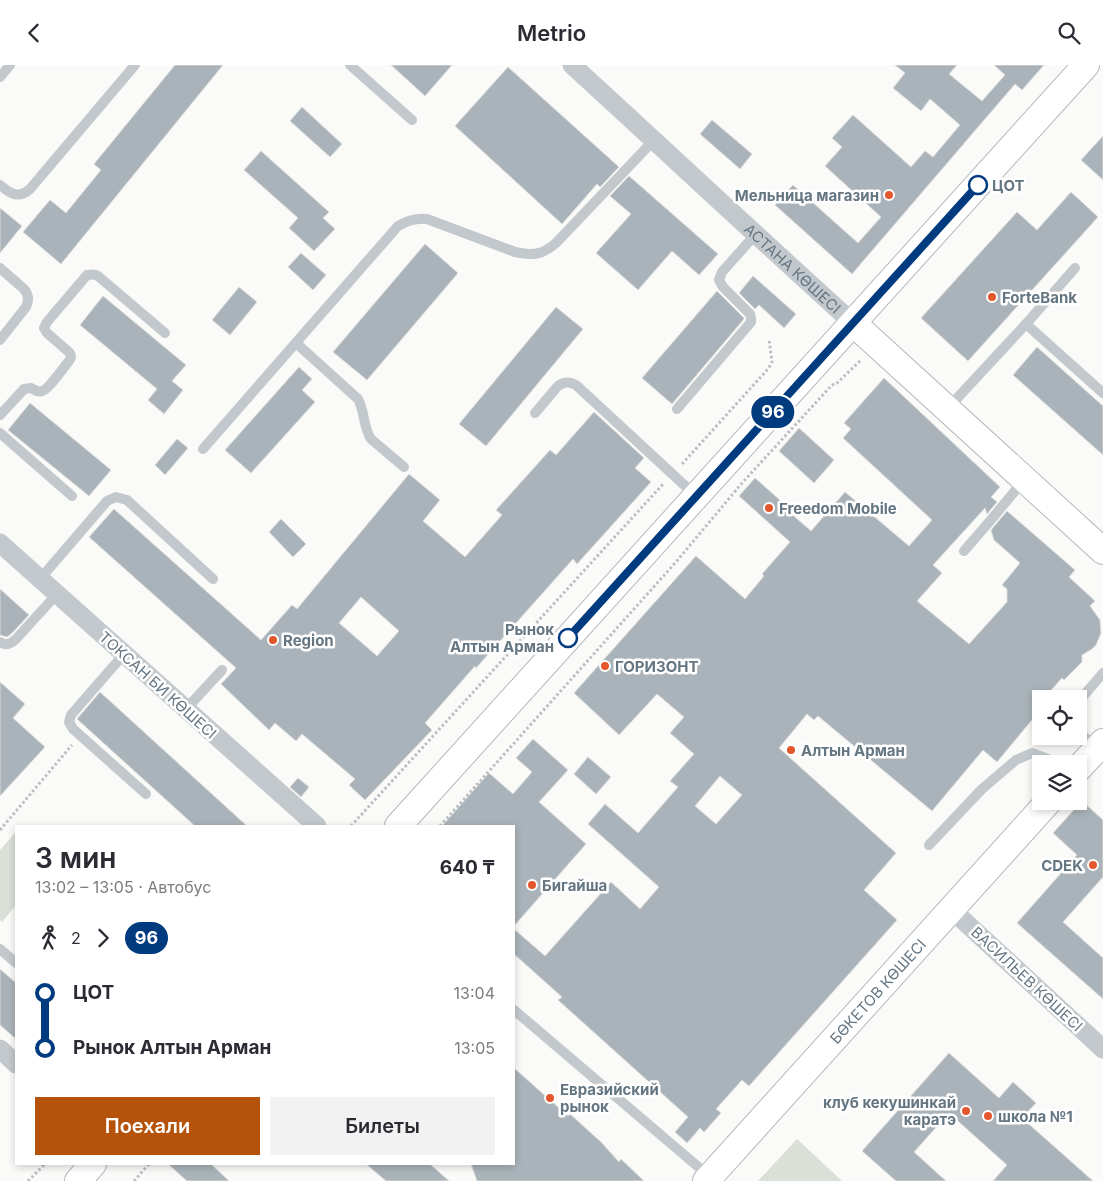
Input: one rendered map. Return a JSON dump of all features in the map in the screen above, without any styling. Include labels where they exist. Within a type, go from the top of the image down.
[{"type":"main road","points":[[399,825],[1086,65]]},
{"type":"main road","name":"АСТАНА КӨШЕСІ","points":[[853,323],[1103,551]]},
{"type":"main road","points":[[1086,755],[1093,741]]},
{"type":"main road","name":"БӨКЕТОВ КӨШЕСІ","points":[[708,1179],[1041,810]]},
{"type":"main road","points":[[78,1181],[92,1165]]},
{"type":"street","name":"АСТАНА КӨШЕСІ","points":[[572,65],[853,323]]},
{"type":"street","name":"ТОКСАН БИ КӨШЕСІ","points":[[0,543],[316,825]]},
{"type":"street","name":"ВАСИЛЬЕВ КӨШЕСІ","points":[[952,910],[1103,1049]]},
{"type":"street","points":[[0,1049],[15,1062]]},
{"type":"lane","points":[[0,77],[10,65]]},
{"type":"lane","points":[[0,185],[13,194],[25,194],[135,65]]},
{"type":"lane","points":[[350,65],[412,120]]},
{"type":"lane","points":[[203,449],[398,226],[419,218],[427,219],[515,252],[527,255],[538,254],[556,243],[654,140]]},
{"type":"lane","points":[[678,409],[751,322],[750,314],[723,287],[719,280],[722,271],[755,235]]},
{"type":"lane","points":[[0,268],[28,293],[26,307],[0,340]]},
{"type":"lane","points":[[948,409],[1075,268]]},
{"type":"lane","points":[[0,415],[24,389],[31,388],[40,392],[46,389],[69,361],[70,353],[44,328],[87,275],[98,276],[165,333]]},
{"type":"lane","points":[[1026,324],[1103,393]]},
{"type":"lane","points":[[296,343],[358,399],[363,411],[365,426],[371,439],[404,467]]},
{"type":"lane","points":[[535,413],[562,384],[571,383],[576,385],[696,496]]},
{"type":"lane","points":[[0,433],[72,496]]},
{"type":"lane","points":[[964,551],[1025,479]]},
{"type":"lane","points":[[40,579],[106,501],[116,497],[127,500],[213,579]]},
{"type":"lane","points":[[0,642],[12,643],[57,594]]},
{"type":"lane","points":[[124,654],[71,715],[69,722],[73,729],[146,794]]},
{"type":"lane","points":[[186,709],[222,670]]},
{"type":"lane","points":[[1087,692],[1103,673]]},
{"type":"lane","points":[[929,845],[982,789],[1016,760],[1032,753],[1037,755]]},
{"type":"lane","points":[[0,949],[15,962]]},
{"type":"lane","points":[[515,1011],[708,1179]]},
{"type":"path","points":[[352,825],[768,369],[772,362],[769,339]]},
{"type":"path","points":[[441,825],[676,562],[742,483],[832,385],[836,384],[878,345]]},
{"type":"path","points":[[0,830],[80,735]]},
{"type":"path","points":[[28,1181],[44,1165]]},
{"type":"path","points":[[134,1181],[148,1165]]},
{"type":"shaded area","points":[[15,833],[15,906],[2,922],[0,920],[0,850]]},
{"type":"shaded area","points":[[797,1139],[842,1181],[758,1181]]},
{"type":"building","points":[[175,65],[223,65],[61,264],[23,232],[50,200],[66,213],[101,170],[94,164]]},
{"type":"building","points":[[391,65],[452,65],[425,96]]},
{"type":"building","name":"Мельница магазин","points":[[895,65],[957,65],[949,74],[982,101],[1005,75],[994,65],[1044,65],[1022,90],[1015,84],[852,274],[775,205],[793,185],[858,243],[881,217],[825,166],[842,147],[832,138],[853,115],[911,167],[925,151],[933,157],[960,125],[930,99],[921,111],[893,88],[905,73]]},
{"type":"building","points":[[508,67],[619,167],[600,187],[597,184],[562,224],[455,126]]},
{"type":"building","points":[[302,107],[342,144],[330,157],[290,121]]},
{"type":"building","points":[[712,120],[752,154],[740,169],[700,134]]},
{"type":"building","points":[[1103,136],[1103,180],[1081,160]]},
{"type":"building","points":[[261,151],[329,212],[323,218],[335,229],[314,251],[289,228],[298,218],[244,170]]},
{"type":"building","points":[[629,176],[718,254],[699,275],[672,251],[638,290],[596,253],[631,214],[610,196]]},
{"type":"building","points":[[1071,192],[1098,217],[968,361],[921,318],[1017,212],[1037,230]]},
{"type":"building","points":[[0,208],[22,226],[0,253]]},
{"type":"building","points":[[425,244],[458,273],[367,380],[333,352]]},
{"type":"building","points":[[301,253],[326,275],[313,290],[288,267]]},
{"type":"building","points":[[753,276],[796,314],[784,328],[759,305],[755,309],[739,293]]},
{"type":"building","points":[[239,287],[257,302],[230,335],[212,320]]},
{"type":"building","points":[[717,291],[744,319],[672,404],[642,378]]},
{"type":"building","points":[[103,296],[186,365],[172,381],[183,390],[164,414],[148,400],[157,389],[80,325]]},
{"type":"building","points":[[556,307],[583,329],[486,446],[459,424]]},
{"type":"building","points":[[1037,347],[1103,406],[1103,455],[1013,375]]},
{"type":"building","points":[[299,367],[312,379],[302,390],[315,402],[251,473],[225,450]]},
{"type":"building","name":"Алтын Арман","points":[[884,378],[1000,487],[991,497],[997,502],[987,514],[985,508],[933,565],[942,573],[917,601],[969,644],[1007,602],[1007,589],[1002,585],[1020,563],[994,540],[991,530],[1007,511],[1075,570],[1069,577],[1095,601],[1090,606],[1100,620],[1101,633],[1096,645],[1082,655],[1082,662],[1064,680],[1062,678],[1051,690],[1032,690],[1032,720],[997,762],[983,750],[932,811],[818,716],[814,720],[807,714],[779,748],[896,853],[864,890],[897,920],[749,1086],[742,1080],[716,1109],[721,1113],[704,1132],[700,1128],[687,1143],[675,1132],[688,1117],[558,1000],[562,997],[515,955],[515,930],[545,956],[611,882],[640,909],[659,887],[588,824],[605,804],[638,833],[678,787],[670,781],[694,754],[670,733],[684,717],[657,694],[619,735],[574,693],[696,556],[745,599],[764,576],[762,574],[790,542],[739,496],[755,478],[790,509],[788,511],[811,531],[845,492],[909,546],[932,520],[843,438],[851,429],[844,423]],"holes":[[[720,776],[742,795],[716,824],[695,806]]]},
{"type":"building","points":[[30,403],[111,470],[89,496],[8,430]]},
{"type":"building","points":[[594,412],[644,458],[635,468],[651,482],[577,564],[573,559],[476,668],[475,666],[425,723],[432,730],[365,800],[349,785],[355,779],[302,734],[296,741],[275,723],[269,730],[221,684],[236,668],[89,537],[114,509],[261,640],[292,605],[297,609],[409,474],[440,500],[423,521],[465,557],[502,515],[496,510],[550,450],[556,455]],"holes":[[[361,597],[399,631],[377,656],[339,623]]]},
{"type":"building","points":[[799,428],[834,460],[814,483],[779,451]]},
{"type":"building","points":[[177,439],[188,448],[165,475],[155,465]]},
{"type":"building","points":[[281,519],[306,544],[293,557],[269,532]]},
{"type":"building","points":[[0,589],[29,615],[7,637],[0,635]]},
{"type":"building","points":[[0,682],[25,704],[13,718],[45,747],[0,796]]},
{"type":"building","points":[[100,692],[246,825],[194,825],[77,719]]},
{"type":"building","name":"Бигайша","points":[[533,739],[568,770],[539,802],[586,844],[515,925],[515,825],[443,825],[489,773],[513,794],[532,772],[516,758]]},
{"type":"building","points":[[588,757],[611,777],[596,794],[574,774]]},
{"type":"building","points":[[298,778],[309,787],[301,797],[290,787]]},
{"type":"building","points":[[1087,806],[1103,820],[1103,877],[1063,922],[1103,958],[1103,999],[1017,923],[1077,855],[1053,833],[1074,810],[1087,810]]},
{"type":"building","points":[[0,969],[15,982],[15,1038],[0,1025]]},
{"type":"building","name":"школа №1","points":[[949,1053],[999,1098],[1013,1082],[1036,1103],[1022,1118],[1093,1181],[993,1181],[1007,1165],[949,1113],[914,1152],[946,1181],[896,1181],[862,1151]]},
{"type":"building","points":[[515,1069],[568,1116],[570,1114],[601,1142],[619,1162],[621,1159],[644,1181],[477,1181],[471,1165],[515,1165]]},
{"type":"building","points":[[169,1165],[212,1165],[229,1181],[187,1181]]},
{"type":"building","points":[[367,1165],[431,1165],[449,1181],[386,1181]]},
{"type":"bus line","name":"96","points":[[568,638],[978,185]]},
{"type":"place","name":"ЦОТ","points":[[978,185]]},
{"type":"place","name":"Мельница магазин","points":[[889,195]]},
{"type":"place","name":"ForteBank","points":[[992,297]]},
{"type":"place","name":"Freedom Mobile","points":[[769,508]]},
{"type":"place","name":"Рынок Алтын Арман","points":[[568,638]]},
{"type":"place","name":"Region","points":[[273,640]]},
{"type":"place","name":"ГОРИЗОНТ","points":[[605,666]]},
{"type":"place","name":"Алтын Арман","points":[[791,750]]},
{"type":"place","name":"CDEK","points":[[1093,865]]},
{"type":"place","name":"Бигайша","points":[[532,885]]},
{"type":"place","name":"Евразийский рынок","points":[[550,1098]]},
{"type":"place","name":"клуб кекушинкай каратэ","points":[[966,1111]]},
{"type":"place","name":"школа №1","points":[[988,1116]]}]
